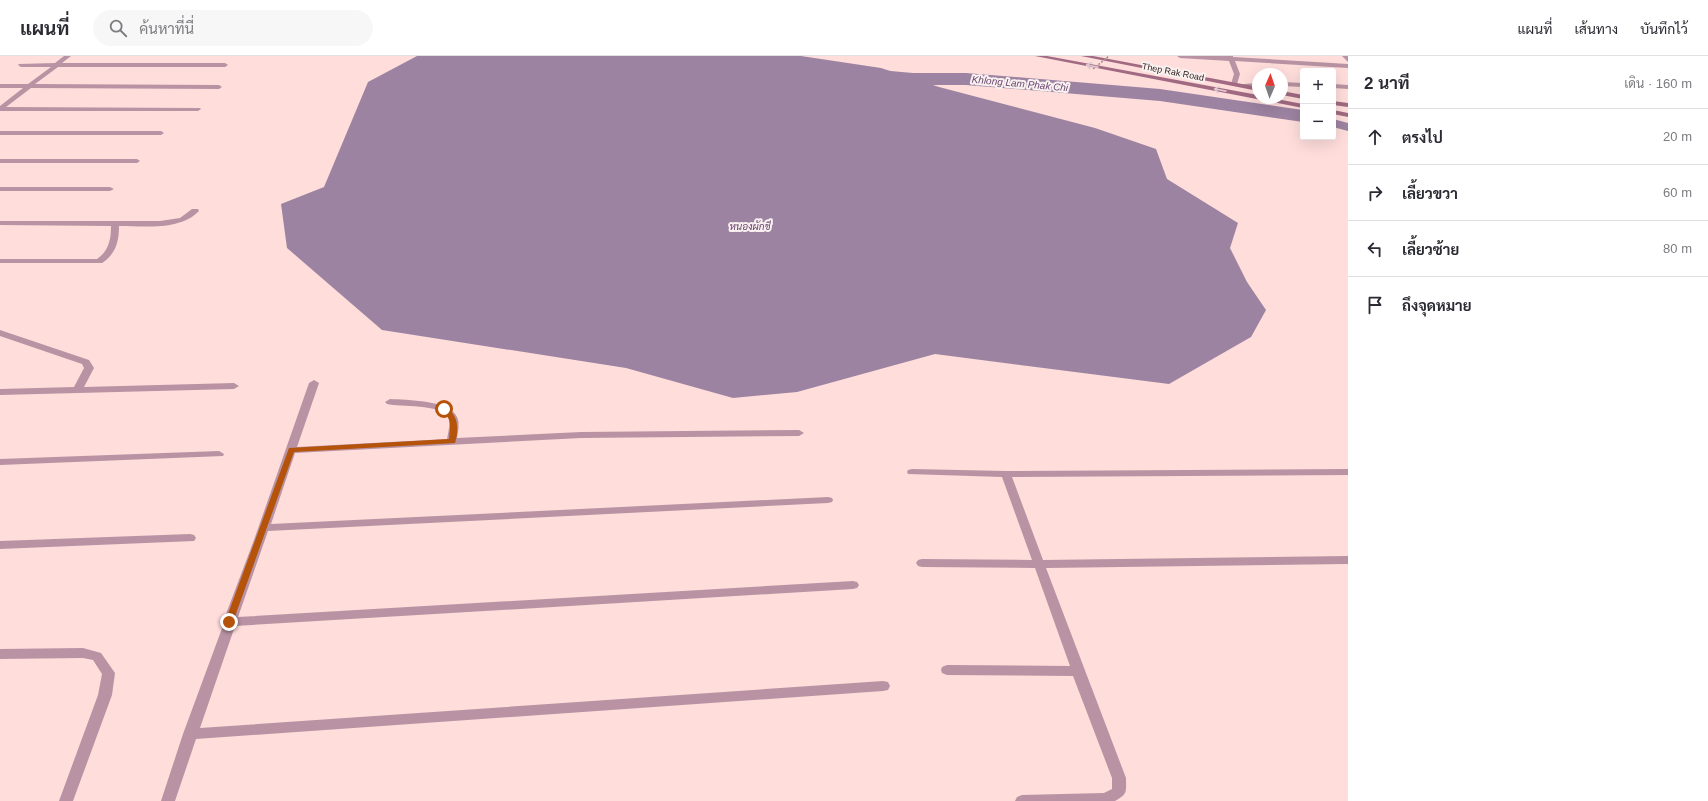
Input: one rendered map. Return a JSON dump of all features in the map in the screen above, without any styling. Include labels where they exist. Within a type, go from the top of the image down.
[{"type":"main road","name":"Thep Rak Road","points":[[1038,56],[1252,97]]},
{"type":"main road","name":"Thep Rak Road","points":[[1084,56],[1252,88]]},
{"type":"main road","points":[[1288,94],[1300,96]]},
{"type":"main road","name":"Thep Rak Road","points":[[1288,103],[1300,105]]},
{"type":"main road","points":[[1336,103],[1348,105]]},
{"type":"main road","points":[[1336,113],[1348,115]]},
{"type":"street","points":[[0,109],[68,56]]},
{"type":"street","points":[[1180,56],[1230,57],[1348,66]]},
{"type":"street","points":[[1345,56],[1348,60]]},
{"type":"street","points":[[1230,57],[1237,74],[1234,84]]},
{"type":"street","points":[[21,65],[225,65]]},
{"type":"street","points":[[1288,84],[1300,85]]},
{"type":"street","points":[[1244,86],[1252,85]]},
{"type":"street","points":[[0,86],[219,87]]},
{"type":"street","points":[[1336,86],[1348,87]]},
{"type":"street","points":[[0,109],[198,109]]},
{"type":"street","points":[[0,133],[161,133]]},
{"type":"street","points":[[0,161],[137,161]]},
{"type":"street","points":[[0,189],[110,189]]},
{"type":"street","points":[[0,223],[115,224],[173,222],[185,219],[196,211]]},
{"type":"street","points":[[0,261],[99,261],[108,255],[114,245],[115,224]]},
{"type":"street","points":[[0,332],[86,362],[89,368],[77,391]]},
{"type":"street","points":[[168,801],[229,622],[292,450],[314,384]]},
{"type":"street","points":[[0,392],[234,386]]},
{"type":"street","points":[[390,402],[428,406],[444,409],[451,413],[453,419],[452,441]]},
{"type":"street","points":[[292,450],[640,433],[799,433]]},
{"type":"street","points":[[0,462],[218,454]]},
{"type":"street","points":[[912,472],[1006,474],[1348,472]]},
{"type":"street","points":[[1006,474],[1119,778],[1119,792],[1106,799],[1022,801]]},
{"type":"street","points":[[263,528],[828,500]]},
{"type":"street","points":[[0,545],[190,538]]},
{"type":"street","points":[[922,563],[1039,564],[1348,560]]},
{"type":"street","points":[[229,622],[853,585]]},
{"type":"street","points":[[0,654],[83,652],[97,656],[109,673],[105,695],[66,801]]},
{"type":"street","points":[[947,670],[1078,671]]},
{"type":"street","points":[[190,734],[882,686]]},
{"type":"path","points":[[1093,69],[1109,56]]},
{"type":"water","name":"หนองผักชี","points":[[417,56],[801,56],[881,68],[939,87],[1095,128],[1156,149],[1167,179],[1238,223],[1230,248],[1247,282],[1266,310],[1251,337],[1169,384],[935,354],[797,392],[733,398],[626,368],[382,330],[287,248],[281,204],[324,187],[368,82]]},
{"type":"waterway","name":"Khlong Lam Phak Chi","points":[[868,75],[913,79],[966,79],[1160,95],[1300,116]]},
{"type":"waterway","name":"Khlong Lam Phak Chi","points":[[1336,124],[1348,127]]},
{"type":"route","points":[[229,622],[292,450],[452,441],[453,419],[451,413],[444,409]]}]
